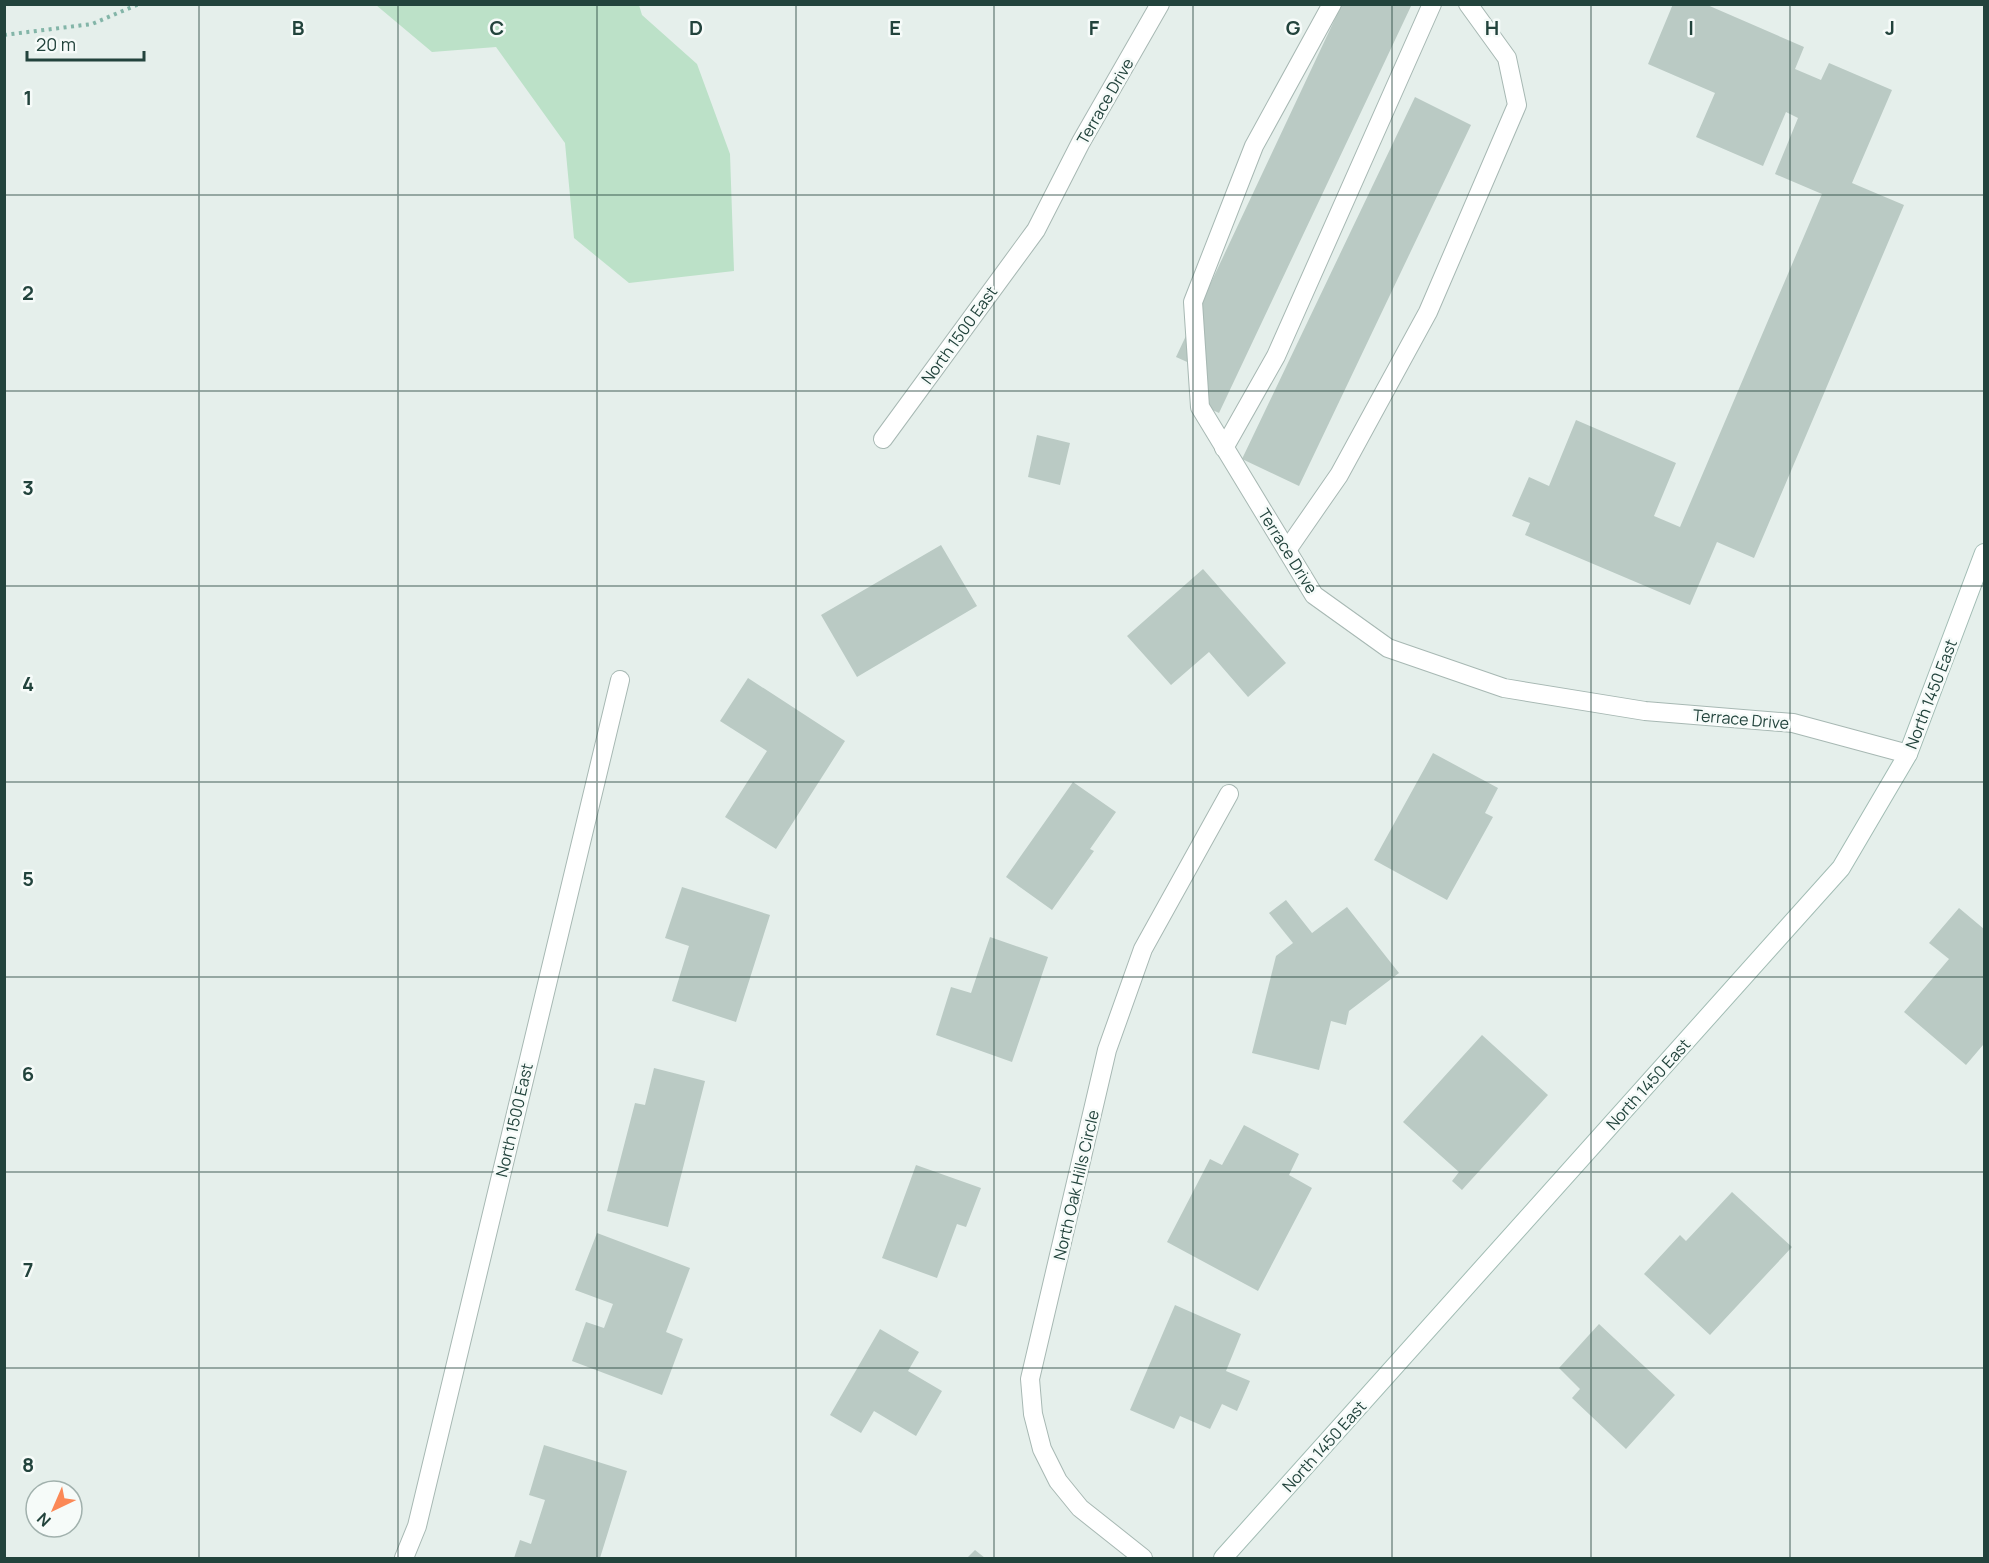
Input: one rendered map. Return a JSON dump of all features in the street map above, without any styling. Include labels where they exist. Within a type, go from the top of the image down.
[{"type":"street","name":"Terrace Drive","points":[[1036,230],[1081,142],[1160,4]]},
{"type":"street","name":"Terrace Drive","points":[[1332,4],[1254,146],[1193,302],[1200,407],[1314,595],[1388,648],[1504,688],[1645,711],[1792,723],[1908,754]]},
{"type":"street","points":[[1224,448],[1276,356],[1432,4]]},
{"type":"street","points":[[1287,550],[1339,475],[1428,312],[1517,105],[1507,58],[1468,4]]},
{"type":"street","name":"North 1500 East","points":[[883,439],[1036,230]]},
{"type":"street","name":"North 1450 East","points":[[1223,1558],[1840,868],[1908,754],[1984,553]]},
{"type":"street","name":"North 1500 East","points":[[404,1558],[417,1526],[620,680]]},
{"type":"street","name":"North Oak Hills Circle","points":[[1143,1558],[1086,1514],[1058,1481],[1042,1449],[1033,1414],[1030,1379],[1107,1050],[1143,949],[1229,794]]},
{"type":"path","points":[[4,35],[92,24],[139,4]]},
{"type":"green space","points":[[376,5],[639,5],[642,15],[697,64],[730,154],[734,271],[629,283],[574,238],[565,143],[496,47],[432,52]]},
{"type":"building","points":[[1342,4],[1412,4],[1219,413],[1191,400],[1205,370],[1176,357]]},
{"type":"building","points":[[1673,4],[1705,4],[1804,47],[1795,69],[1821,80],[1829,63],[1892,90],[1852,183],[1904,205],[1754,558],[1717,542],[1690,605],[1525,535],[1530,523],[1512,516],[1529,477],[1549,486],[1576,420],[1676,463],[1654,516],[1680,527],[1822,194],[1775,174],[1798,118],[1786,112],[1763,166],[1696,137],[1715,93],[1648,64]]},
{"type":"building","points":[[1415,97],[1471,125],[1299,486],[1242,459]]},
{"type":"building","points":[[1037,435],[1070,443],[1060,485],[1028,477]]},
{"type":"building","points":[[941,545],[977,606],[857,677],[821,615]]},
{"type":"building","points":[[1203,569],[1286,663],[1248,697],[1209,652],[1171,685],[1127,636]]},
{"type":"building","points":[[748,678],[845,741],[776,849],[725,817],[767,751],[720,721]]},
{"type":"building","points":[[1433,753],[1498,788],[1485,813],[1493,817],[1447,900],[1374,860]]},
{"type":"building","points":[[1073,782],[1116,812],[1090,849],[1094,851],[1052,910],[1006,877]]},
{"type":"building","points":[[682,887],[770,915],[736,1022],[672,1001],[689,946],[665,938]]},
{"type":"building","points":[[1286,900],[1312,933],[1347,907],[1399,973],[1349,1011],[1346,1025],[1331,1021],[1319,1070],[1252,1053],[1276,956],[1293,943],[1269,913]]},
{"type":"building","points":[[1959,908],[1984,929],[1984,1046],[1966,1065],[1904,1012],[1949,959],[1929,943]]},
{"type":"building","points":[[990,937],[1048,957],[1012,1062],[936,1035],[951,987],[971,993]]},
{"type":"building","points":[[1482,1035],[1548,1095],[1462,1190],[1452,1181],[1459,1172],[1403,1122]]},
{"type":"building","points":[[654,1068],[705,1081],[668,1227],[607,1211],[635,1103],[645,1105]]},
{"type":"building","points":[[1244,1125],[1299,1154],[1289,1175],[1312,1188],[1258,1291],[1167,1242],[1210,1159],[1222,1165]]},
{"type":"building","points":[[916,1165],[981,1188],[966,1227],[957,1224],[937,1278],[882,1258]]},
{"type":"building","points":[[1732,1192],[1792,1247],[1710,1335],[1644,1274],[1680,1235],[1686,1241]]},
{"type":"building","points":[[597,1233],[690,1268],[666,1332],[683,1339],[662,1395],[572,1361],[586,1322],[604,1328],[613,1304],[575,1290]]},
{"type":"building","points":[[1175,1305],[1241,1334],[1226,1371],[1250,1381],[1237,1411],[1222,1404],[1210,1429],[1180,1416],[1174,1429],[1130,1410]]},
{"type":"building","points":[[1599,1324],[1675,1395],[1626,1449],[1572,1398],[1580,1389],[1559,1368]]},
{"type":"building","points":[[880,1329],[919,1352],[908,1371],[942,1391],[916,1436],[874,1411],[861,1433],[830,1415]]},
{"type":"building","points":[[544,1445],[627,1471],[600,1558],[514,1558],[520,1540],[531,1544],[545,1500],[529,1495]]},
{"type":"building","points":[[975,1550],[985,1558],[967,1558]]}]
